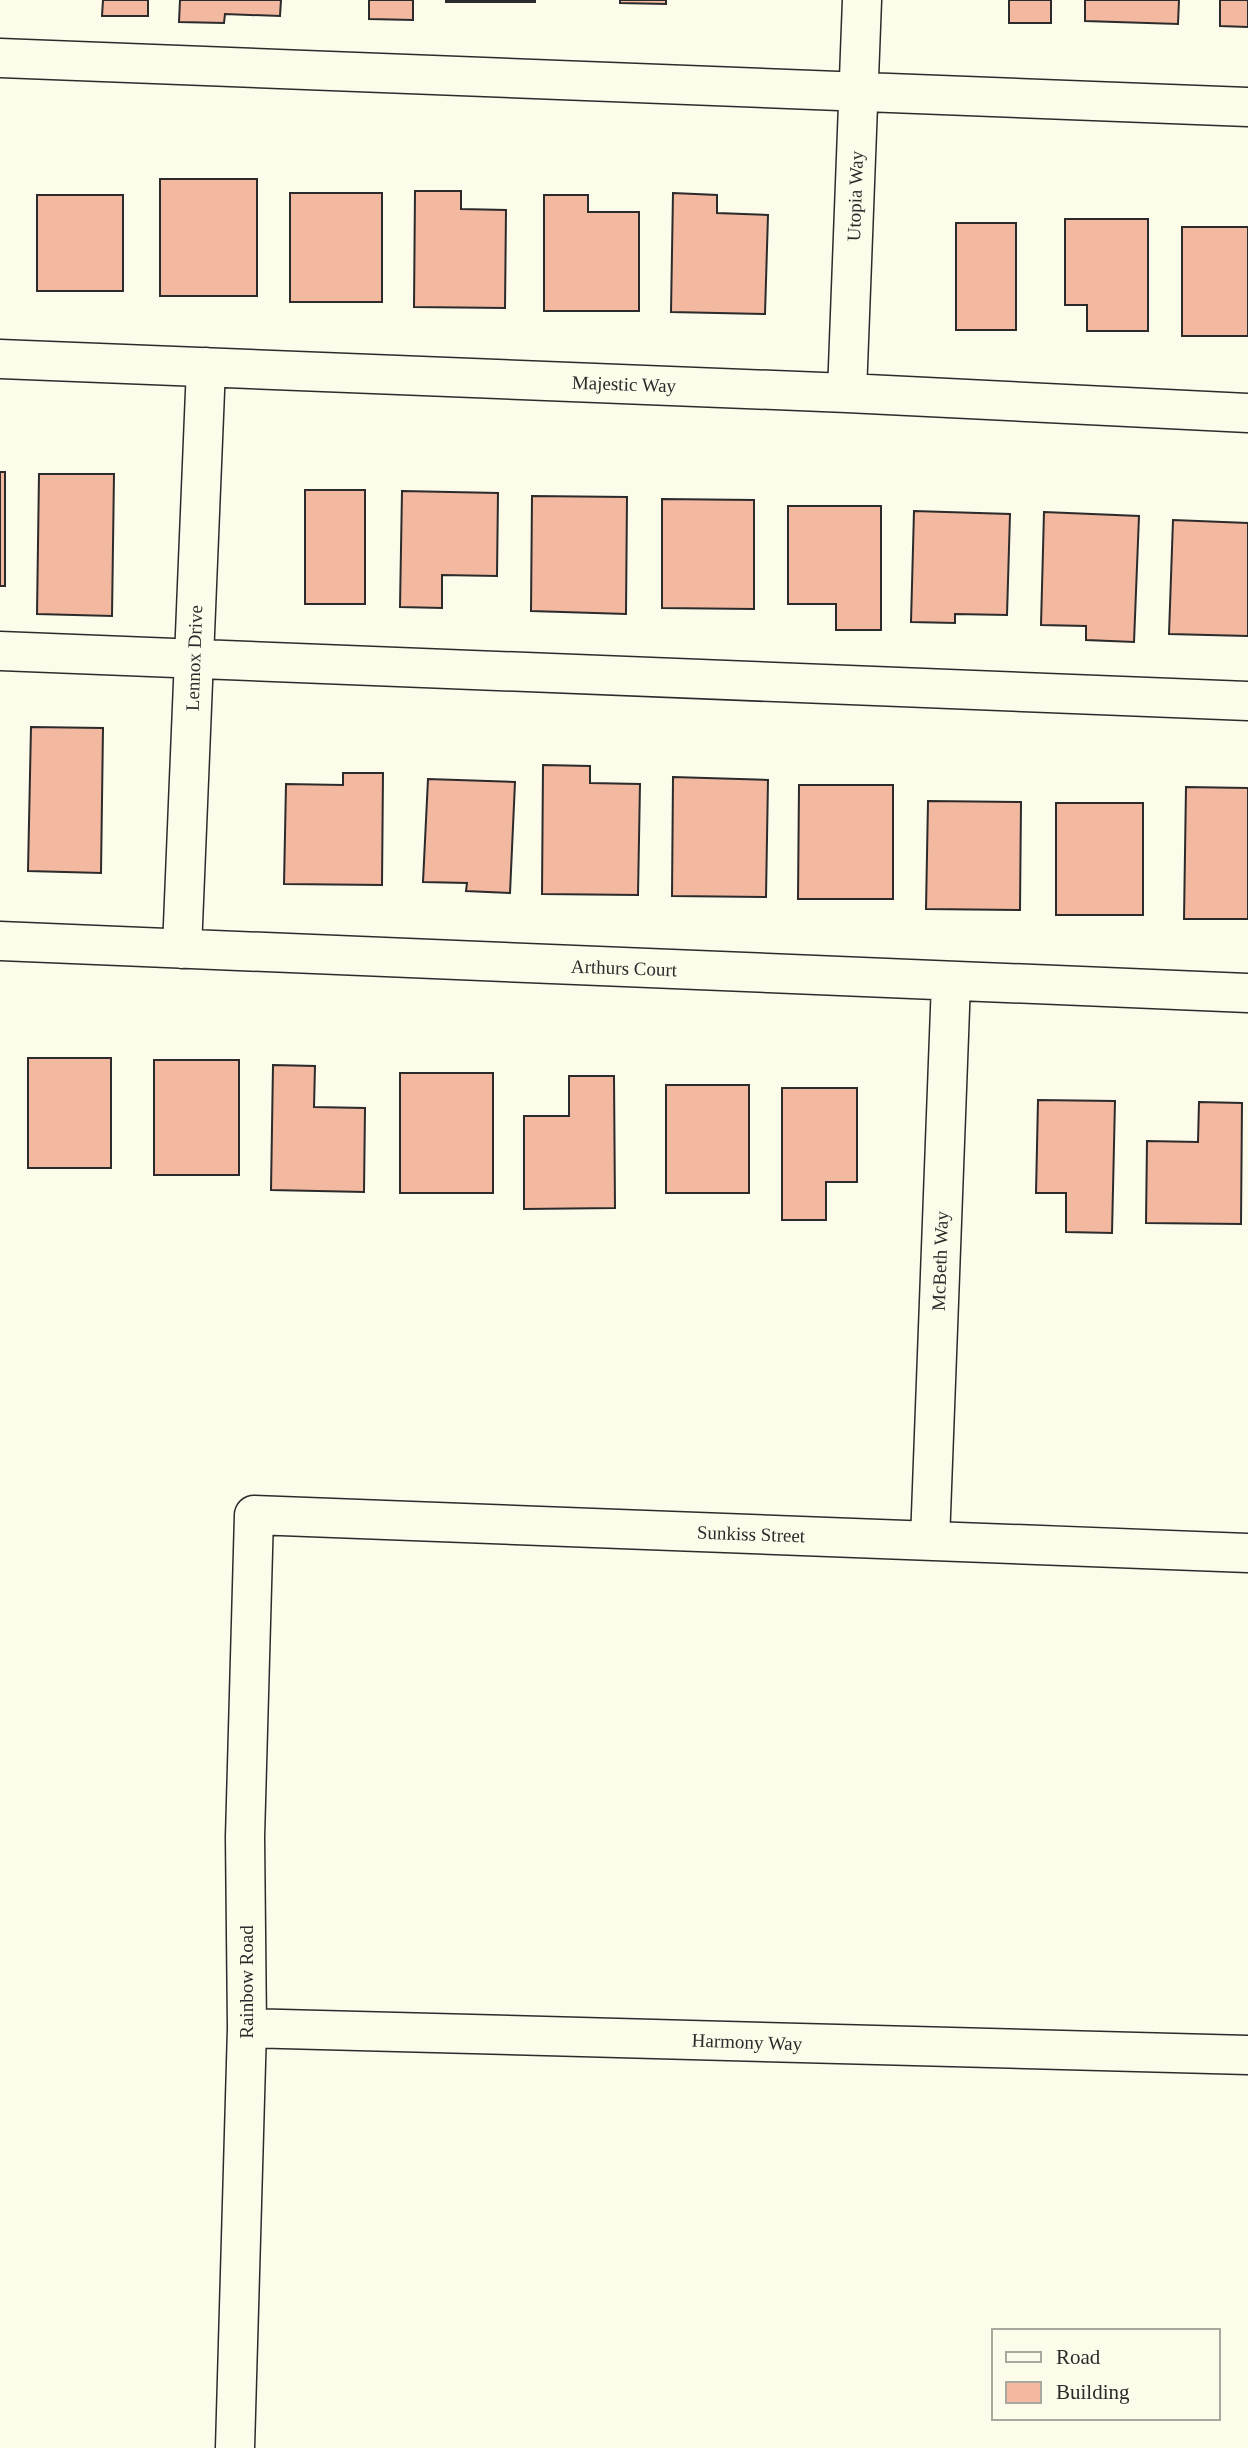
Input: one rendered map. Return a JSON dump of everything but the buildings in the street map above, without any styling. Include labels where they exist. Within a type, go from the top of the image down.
[{"type":"street","name":"Utopia Way","points":[[847,393],[862,0]]},
{"type":"street","points":[[0,58],[1248,107]]},
{"type":"street","name":"Majestic Way","points":[[0,359],[847,393],[1248,413]]},
{"type":"street","name":"Lennox Drive","points":[[182,948],[206,367]]},
{"type":"street","points":[[0,651],[1248,701]]},
{"type":"street","name":"Arthurs Court","points":[[0,941],[1248,993]]},
{"type":"street","name":"McBeth Way","points":[[930,1541],[951,982]]},
{"type":"street","name":"Sunkiss Street","points":[[254,1515],[1248,1553]]},
{"type":"street","name":"Rainbow Road","points":[[235,2448],[247,2028],[245,1837],[254,1515]]},
{"type":"street","name":"Harmony Way","points":[[247,2028],[1248,2056]]}]
